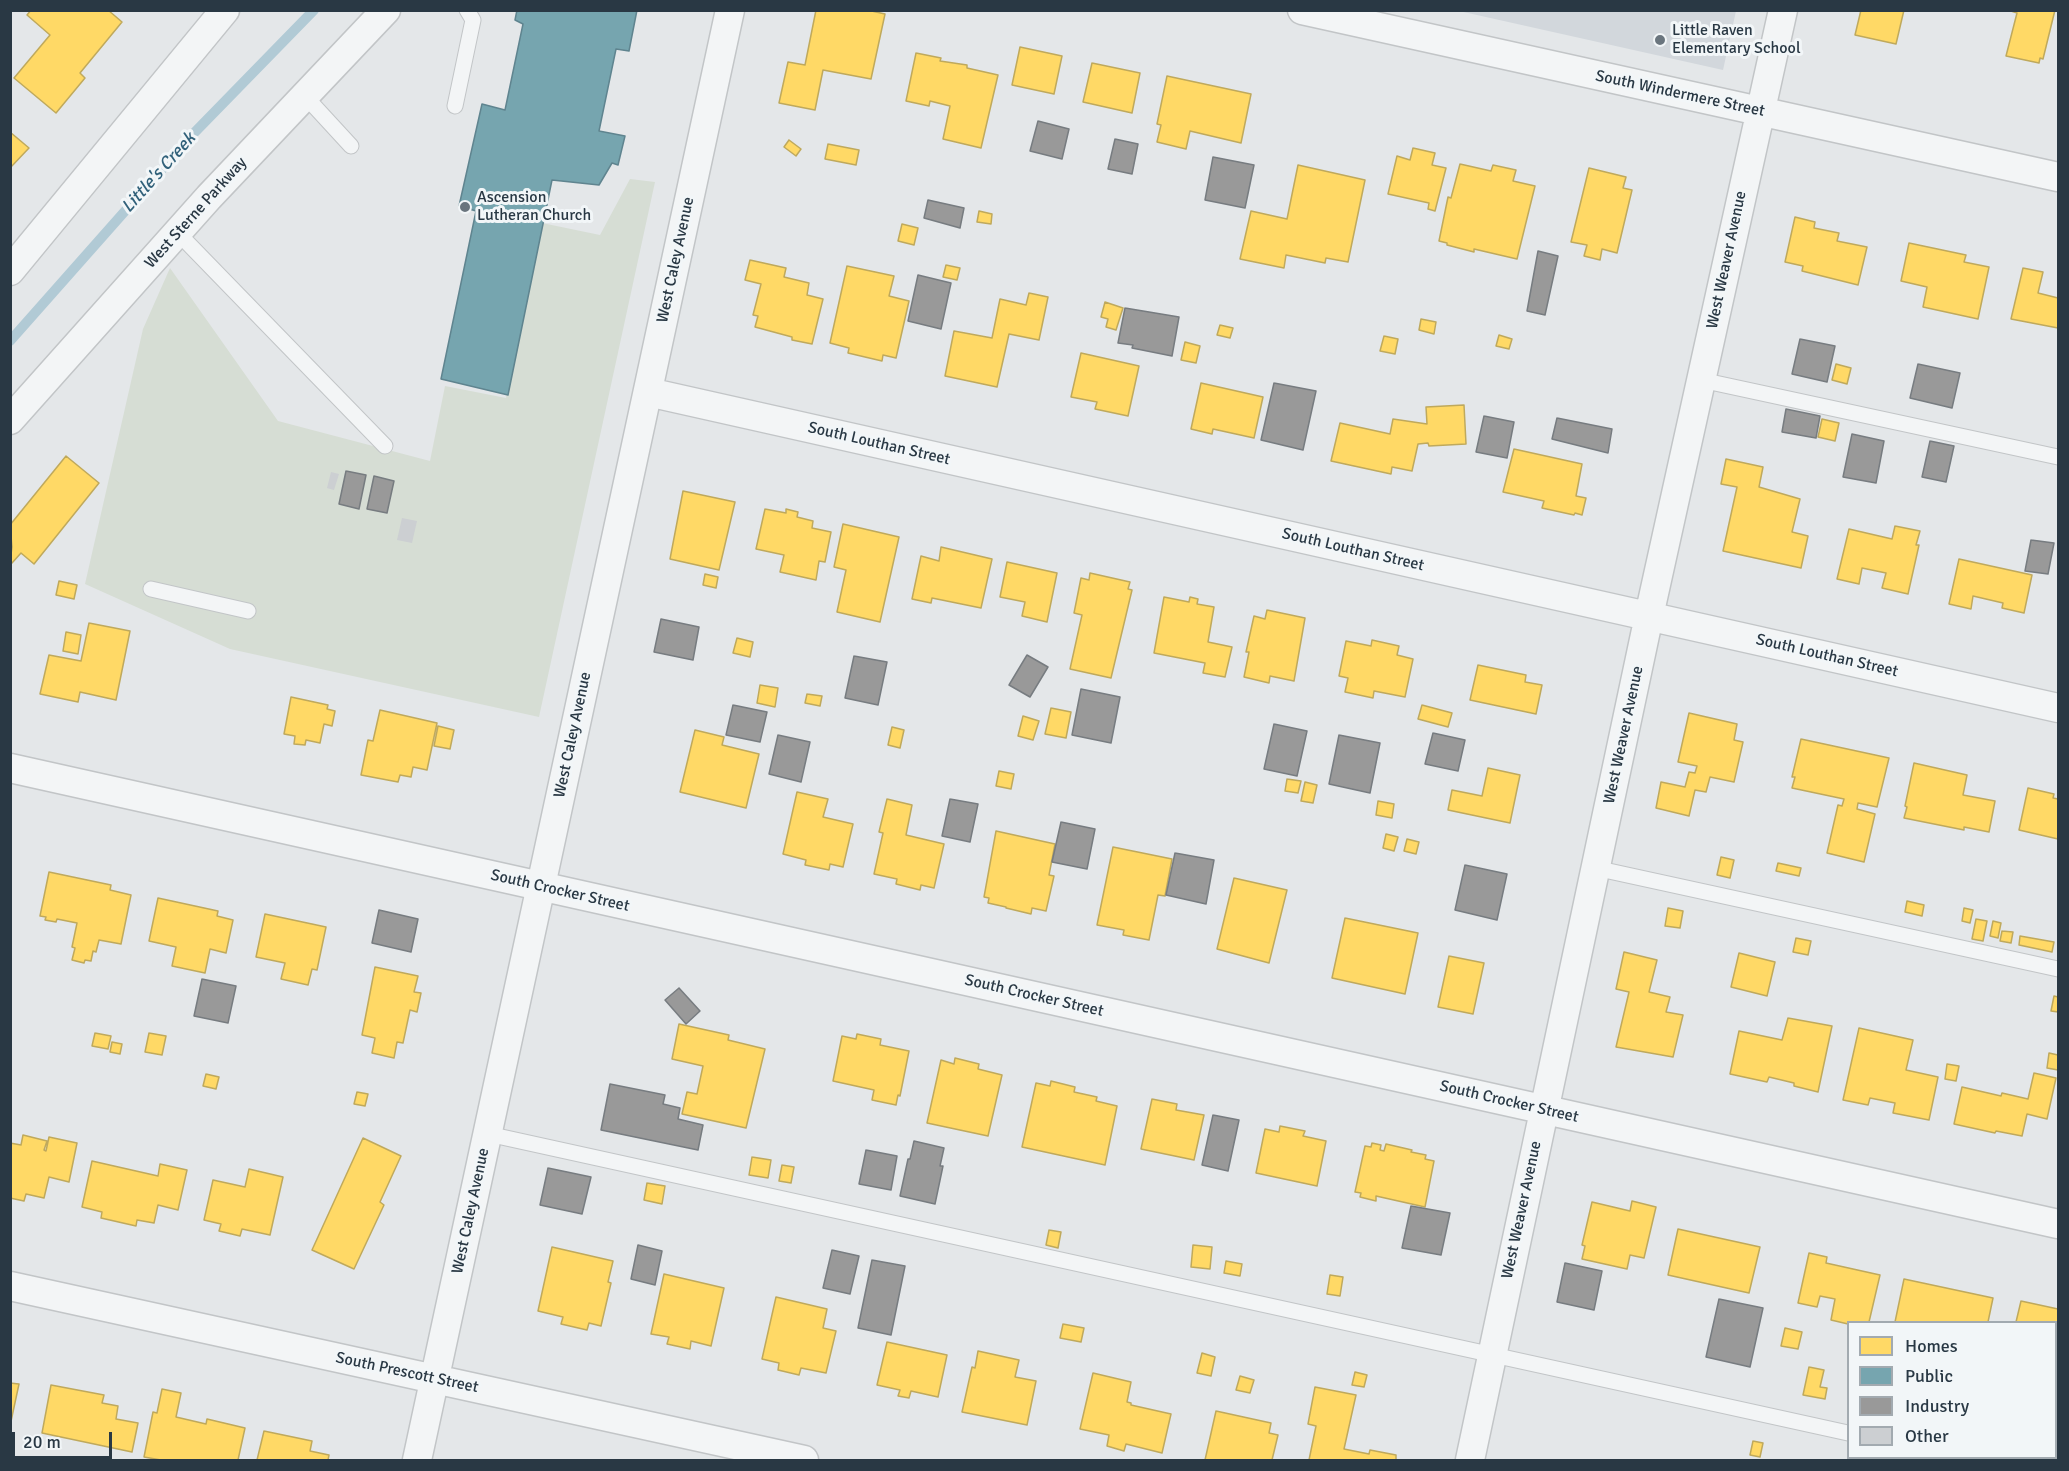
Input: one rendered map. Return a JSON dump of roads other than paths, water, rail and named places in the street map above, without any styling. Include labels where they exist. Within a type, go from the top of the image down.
[{"type":"street","points":[[10,271],[225,10]]},
{"type":"street","name":"West Sterne Parkway","points":[[10,420],[178,233],[386,10]]},
{"type":"street","name":"West Caley Avenue","points":[[417,1461],[730,10]]},
{"type":"street","name":"South Windermere Street","points":[[1302,10],[2058,177]]},
{"type":"street","name":"West Weaver Avenue","points":[[1470,1461],[1649,616],[1784,10]]},
{"type":"street","name":"South Louthan Street","points":[[648,392],[2058,708]]},
{"type":"street","name":"South Crocker Street","points":[[10,768],[2058,1224]]},
{"type":"street","name":"South Prescott Street","points":[[10,1286],[804,1461]]},
{"type":"lane","points":[[455,106],[473,20],[467,10]]},
{"type":"lane","points":[[305,96],[351,146]]},
{"type":"lane","points":[[178,233],[385,446]]},
{"type":"lane","points":[[1701,380],[2058,457]]},
{"type":"lane","points":[[151,589],[249,611]]},
{"type":"lane","points":[[1595,868],[2058,969]]},
{"type":"lane","points":[[488,1134],[1847,1433]]},
{"type":"waterway","name":"Little's Creek","points":[[10,341],[195,132],[314,10]]},
{"type":"place","name":"Little Raven Elementary School","points":[[1660,40]]},
{"type":"place","name":"Ascension Lutheran Church","points":[[465,207]]}]
